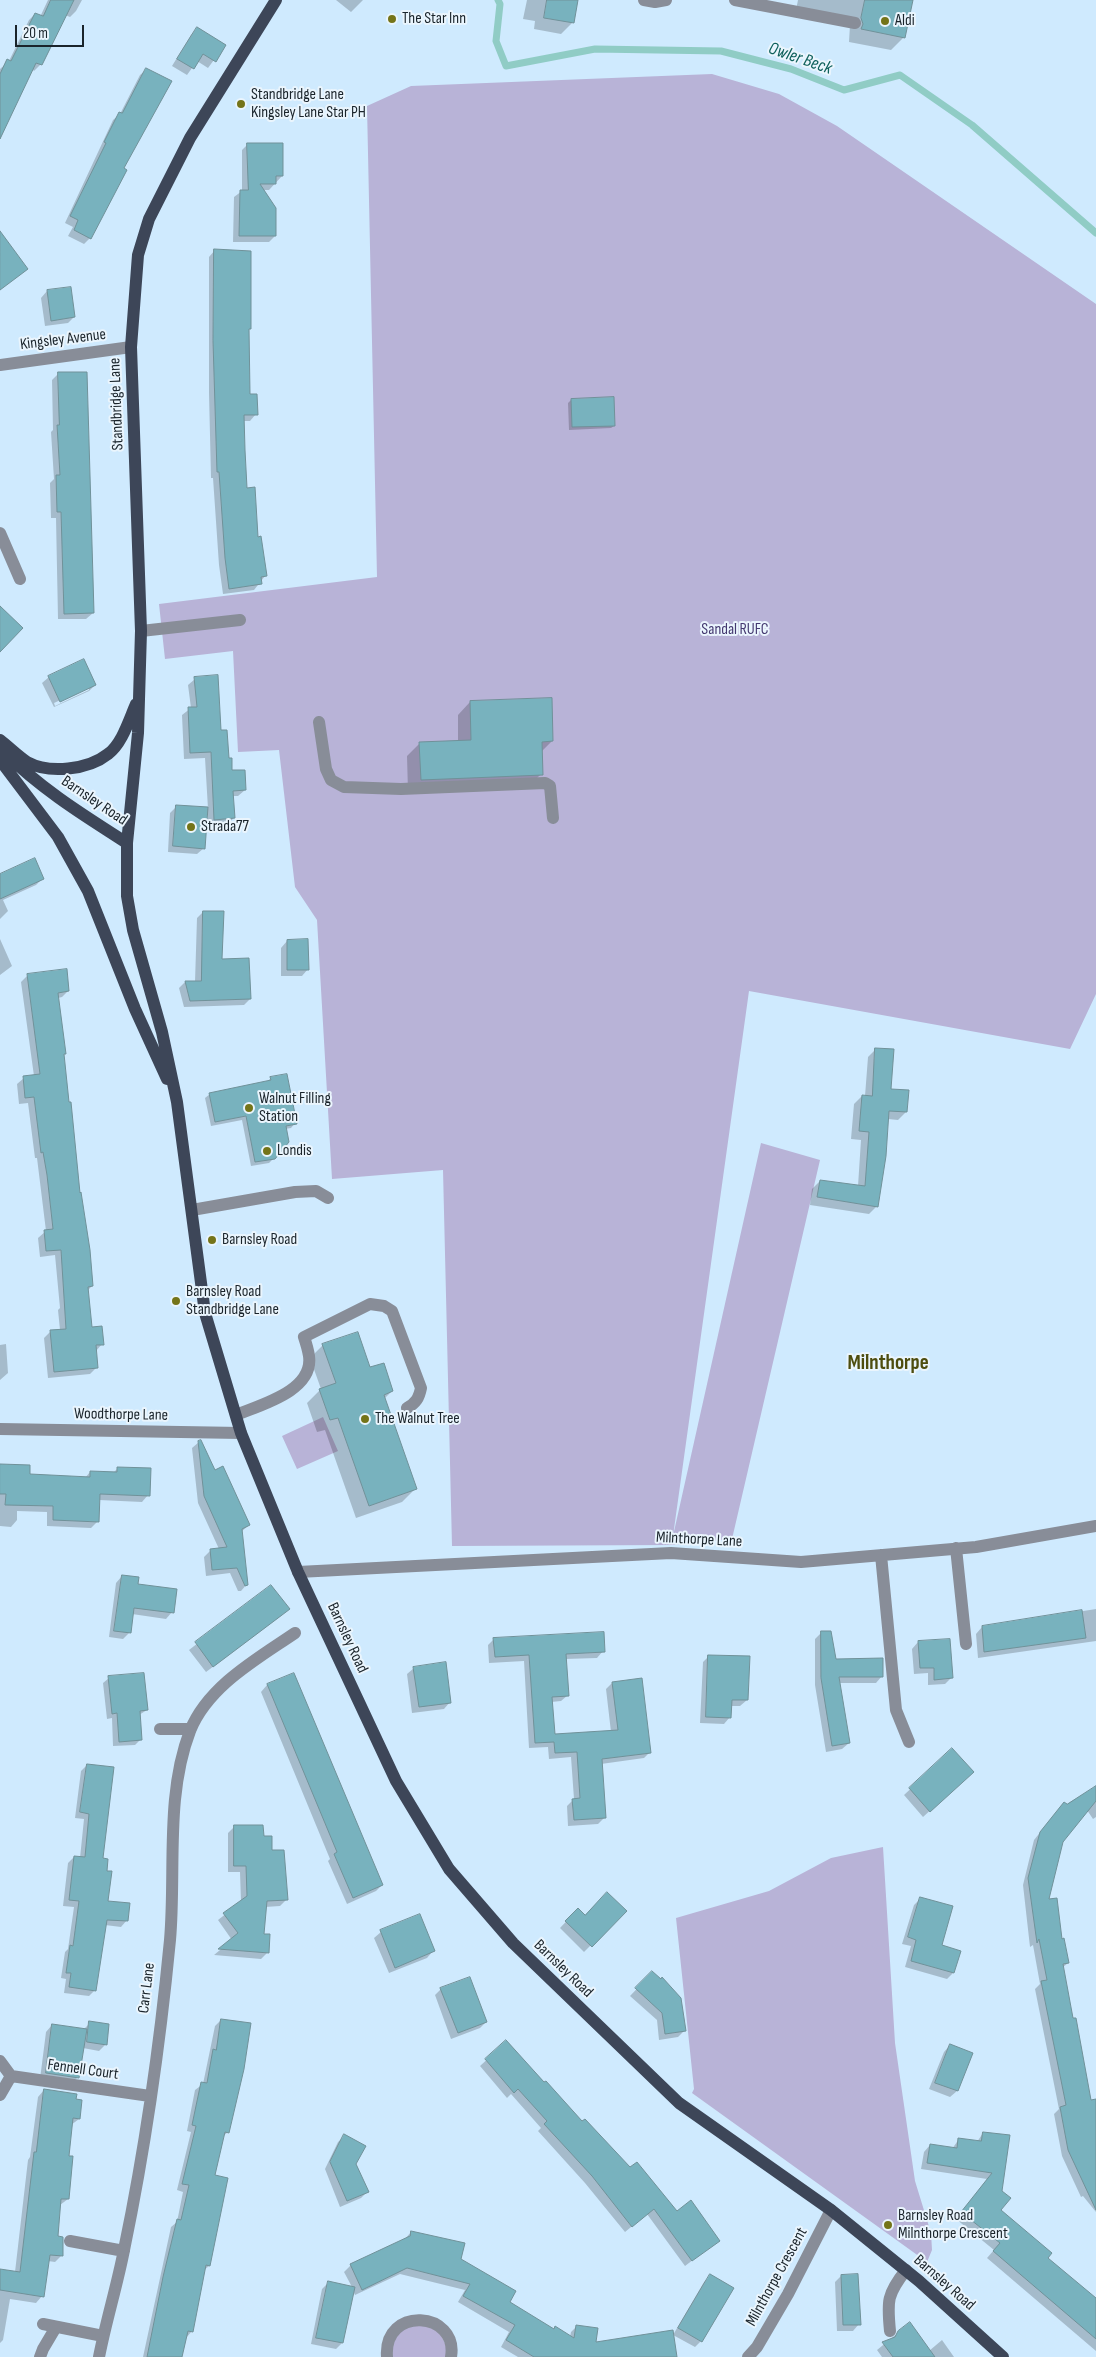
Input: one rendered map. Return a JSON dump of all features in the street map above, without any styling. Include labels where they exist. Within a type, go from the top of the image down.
[{"type":"main road","name":"Standbridge Lane","points":[[127,843],[139,697],[141,631],[131,348],[138,255],[149,219],[190,138],[276,0]]},
{"type":"main road","points":[[0,740],[28,762],[63,770],[88,766],[109,754],[125,731],[139,697]]},
{"type":"main road","name":"Barnsley Road","points":[[0,748],[14,762],[70,807],[127,843],[127,896],[133,930],[162,1032],[177,1102],[205,1313],[241,1433],[298,1572],[396,1781],[449,1869],[513,1943],[679,2103],[831,2210],[906,2270],[1003,2357]]},
{"type":"main road","points":[[0,760],[58,837],[88,891],[135,1009],[177,1102]]},
{"type":"street","points":[[644,0],[663,2],[666,0]]},
{"type":"street","points":[[735,0],[855,23]]},
{"type":"street","name":"Kingsley Avenue","points":[[0,365],[131,348]]},
{"type":"street","points":[[0,532],[20,579]]},
{"type":"street","points":[[141,631],[240,620]]},
{"type":"street","points":[[318,722],[326,769],[331,780],[344,788],[401,789],[545,783],[550,786],[553,818]]},
{"type":"street","points":[[192,1210],[295,1192],[316,1191],[328,1198]]},
{"type":"street","points":[[236,1415],[283,1397],[300,1382],[310,1357],[304,1337],[370,1304],[384,1306],[392,1311],[421,1388],[420,1396],[414,1404],[407,1408]]},
{"type":"street","name":"Woodthorpe Lane","points":[[0,1429],[241,1433]]},
{"type":"street","name":"Milnthorpe Lane","points":[[298,1572],[670,1553],[801,1562],[956,1548],[1096,1526]]},
{"type":"street","points":[[956,1548],[966,1644]]},
{"type":"street","points":[[881,1555],[896,1710],[909,1742]]},
{"type":"street","name":"Carr Lane","points":[[99,2357],[124,2251],[150,2096],[170,1940],[176,1797],[184,1749],[191,1729],[218,1691],[237,1673],[295,1633]]},
{"type":"street","points":[[160,1729],[191,1729]]},
{"type":"street","points":[[0,2061],[11,2076],[0,2095]]},
{"type":"street","name":"Fennell Court","points":[[11,2076],[150,2096]]},
{"type":"street","name":"Milnthorpe Crescent","points":[[748,2357],[757,2347],[788,2294],[831,2210]]},
{"type":"street","points":[[70,2241],[124,2251]]},
{"type":"street","points":[[890,2331],[888,2309],[891,2288],[906,2270]]},
{"type":"street","points":[[387,2357],[389,2340],[394,2332],[406,2322],[422,2320],[431,2321],[443,2330],[451,2345],[451,2357]]},
{"type":"street","points":[[43,2324],[103,2336]]},
{"type":"street","points":[[40,2357],[56,2327]]},
{"type":"green space","name":"Sandal RUFC","points":[[712,74],[779,94],[837,126],[1096,304],[1096,994],[1070,1049],[749,991],[673,1536],[761,1143],[820,1160],[732,1539],[672,1545],[452,1546],[443,1170],[332,1179],[317,920],[295,887],[279,750],[238,752],[233,651],[165,659],[159,604],[377,577],[367,106],[411,86]]},
{"type":"green space","points":[[323,1417],[338,1451],[297,1469],[282,1436]]},
{"type":"green space","points":[[883,1847],[895,2043],[915,2181],[931,2233],[932,2250],[927,2262],[692,2093],[694,2089],[676,1918],[769,1891],[831,1858]]},
{"type":"green space","points":[[437,2325],[451,2357],[387,2357],[399,2326]]},
{"type":"building","points":[[51,0],[74,0],[42,65],[36,63],[0,139],[0,74],[7,59],[11,61],[35,13],[43,16]]},
{"type":"building","points":[[547,0],[578,0],[574,23],[544,18]]},
{"type":"building","name":"Aldi","points":[[865,0],[913,0],[905,38],[861,29],[863,24],[861,18]]},
{"type":"building","points":[[197,27],[226,45],[216,62],[203,54],[194,69],[177,59]]},
{"type":"building","points":[[146,68],[172,81],[124,168],[127,170],[91,239],[74,230],[78,220],[70,216],[119,112],[122,113]]},
{"type":"building","points":[[247,143],[283,143],[283,176],[276,176],[276,184],[260,184],[276,208],[276,236],[239,236],[240,190],[248,190]]},
{"type":"building","points":[[0,231],[28,269],[0,290]]},
{"type":"building","points":[[214,249],[251,251],[250,394],[257,394],[258,415],[244,415],[245,450],[247,488],[255,487],[258,537],[261,536],[267,576],[261,577],[262,584],[229,589],[219,472],[217,472],[213,341]]},
{"type":"building","points":[[71,287],[75,317],[51,321],[47,290]]},
{"type":"building","points":[[58,372],[87,372],[94,613],[64,614],[61,512],[57,512],[56,475],[60,475],[57,425],[59,425]]},
{"type":"building","points":[[614,397],[615,426],[572,427],[571,399]]},
{"type":"building","points":[[0,606],[23,628],[0,652]]},
{"type":"building","points":[[84,659],[96,685],[60,702],[48,676]]},
{"type":"building","points":[[218,675],[221,730],[227,730],[232,770],[245,770],[246,790],[233,791],[235,818],[214,820],[211,752],[190,753],[188,707],[197,707],[194,677]]},
{"type":"building","points":[[552,698],[553,741],[542,742],[543,775],[421,780],[419,742],[471,740],[470,701]]},
{"type":"building","name":"Strada77","points":[[176,805],[208,807],[205,849],[173,846]]},
{"type":"building","points":[[35,858],[44,879],[0,899],[0,874]]},
{"type":"building","points":[[203,911],[224,911],[222,959],[249,958],[251,999],[190,1001],[185,981],[201,981]]},
{"type":"building","points":[[308,939],[309,970],[287,970],[287,940]]},
{"type":"building","points":[[67,969],[69,991],[58,993],[66,1054],[64,1054],[80,1193],[90,1250],[93,1286],[88,1287],[92,1327],[102,1326],[104,1345],[96,1345],[98,1368],[54,1372],[50,1330],[66,1329],[61,1250],[46,1251],[44,1230],[53,1229],[47,1175],[43,1152],[41,1153],[34,1097],[25,1098],[23,1076],[40,1074],[27,974]]},
{"type":"building","points":[[875,1048],[894,1049],[891,1089],[909,1090],[907,1112],[889,1111],[886,1156],[878,1207],[817,1197],[820,1180],[865,1186],[869,1132],[859,1131],[862,1095],[872,1096]]},
{"type":"building","points":[[287,1074],[297,1124],[286,1126],[289,1142],[275,1159],[255,1162],[246,1116],[215,1122],[209,1093],[271,1080],[270,1077]]},
{"type":"building","name":"The Walnut Tree","points":[[358,1332],[370,1367],[384,1363],[393,1391],[384,1395],[417,1489],[369,1506],[338,1418],[330,1420],[319,1389],[336,1383],[322,1344]]},
{"type":"building","points":[[201,1440],[215,1470],[223,1466],[250,1525],[242,1529],[248,1585],[245,1586],[237,1568],[212,1570],[210,1549],[227,1547],[204,1496],[198,1441]]},
{"type":"building","points":[[0,1464],[30,1465],[30,1474],[90,1477],[90,1471],[117,1472],[117,1467],[151,1468],[150,1496],[100,1494],[99,1522],[53,1520],[53,1506],[5,1505],[6,1494],[0,1494]]},
{"type":"building","points":[[122,1575],[139,1577],[138,1584],[177,1589],[174,1613],[134,1608],[131,1633],[114,1631]]},
{"type":"building","points":[[271,1585],[290,1609],[213,1667],[195,1642]]},
{"type":"building","points":[[1082,1610],[1086,1638],[984,1652],[982,1626]]},
{"type":"building","points":[[821,1631],[831,1631],[836,1659],[883,1658],[883,1677],[839,1677],[850,1743],[832,1746],[821,1678]]},
{"type":"building","points":[[604,1632],[605,1652],[566,1654],[569,1696],[552,1697],[555,1734],[618,1730],[612,1682],[642,1678],[651,1753],[602,1759],[606,1818],[574,1820],[572,1799],[580,1798],[577,1752],[555,1753],[554,1742],[535,1743],[529,1655],[495,1657],[493,1638]]},
{"type":"building","points":[[950,1639],[953,1678],[934,1680],[934,1668],[920,1668],[918,1641]]},
{"type":"building","points":[[708,1655],[750,1656],[748,1700],[732,1700],[731,1718],[706,1717]]},
{"type":"building","points":[[446,1662],[451,1703],[419,1707],[413,1667]]},
{"type":"building","points":[[144,1673],[148,1710],[140,1711],[142,1740],[119,1742],[117,1713],[112,1714],[108,1676]]},
{"type":"building","points":[[294,1673],[383,1885],[353,1898],[334,1854],[337,1852],[267,1684]]},
{"type":"building","points":[[952,1748],[974,1772],[930,1812],[909,1788]]},
{"type":"building","points":[[87,1764],[114,1767],[103,1858],[108,1859],[107,1871],[112,1871],[108,1901],[130,1903],[128,1921],[107,1920],[96,1991],[69,1987],[71,1973],[66,1973],[70,1945],[73,1946],[79,1901],[69,1900],[74,1856],[85,1857],[89,1814],[80,1812]]},
{"type":"building","points":[[1096,1786],[1096,1801],[1063,1842],[1049,1899],[1057,1898],[1062,1939],[1064,1938],[1069,1963],[1063,1964],[1073,2018],[1076,2018],[1091,2100],[1096,2099],[1096,2210],[1068,2150],[1060,2107],[1066,2105],[1041,1981],[1047,1980],[1039,1939],[1037,1943],[1028,1878],[1040,1832],[1064,1802],[1067,1804]]},
{"type":"building","points":[[234,1825],[263,1825],[264,1836],[272,1836],[272,1850],[284,1850],[288,1900],[267,1901],[264,1934],[270,1934],[269,1953],[218,1949],[238,1933],[223,1913],[247,1896],[246,1866],[234,1866]]},
{"type":"building","points":[[607,1892],[627,1911],[592,1947],[565,1921],[578,1908],[585,1915]]},
{"type":"building","points":[[920,1897],[953,1906],[942,1945],[961,1951],[954,1973],[911,1961],[916,1940],[908,1937]]},
{"type":"building","points":[[420,1914],[435,1951],[395,1968],[380,1930]]},
{"type":"building","points":[[652,1971],[661,1979],[662,1977],[681,1998],[686,2031],[665,2034],[662,2013],[635,1988]]},
{"type":"building","points":[[470,1977],[487,2022],[458,2033],[440,1988]]},
{"type":"building","points":[[221,2019],[251,2023],[244,2069],[229,2133],[225,2132],[215,2175],[228,2178],[210,2266],[206,2265],[193,2332],[188,2331],[182,2357],[147,2357],[177,2219],[181,2220],[189,2185],[182,2184],[196,2126],[192,2125],[201,2082],[207,2083],[213,2049],[216,2050]]},
{"type":"building","points":[[89,2021],[109,2024],[107,2045],[87,2042]]},
{"type":"building","points":[[52,2024],[87,2029],[79,2078],[46,2073]]},
{"type":"building","points":[[506,2040],[582,2121],[585,2119],[630,2167],[637,2162],[677,2211],[691,2200],[720,2241],[692,2261],[654,2209],[632,2227],[592,2176],[544,2124],[547,2121],[518,2089],[514,2093],[485,2059]]},
{"type":"building","points":[[950,2044],[973,2053],[958,2091],[935,2083]]},
{"type":"building","points":[[44,2089],[77,2094],[76,2099],[82,2100],[80,2119],[73,2118],[69,2156],[73,2156],[69,2199],[61,2199],[58,2236],[63,2237],[63,2256],[50,2255],[44,2297],[0,2290],[0,2269],[20,2272],[34,2152],[36,2152]]},
{"type":"building","points":[[983,2132],[1010,2135],[1002,2191],[1011,2198],[1001,2210],[1052,2253],[1048,2258],[1096,2298],[1096,2339],[993,2251],[1000,2243],[961,2212],[992,2173],[927,2163],[930,2144],[957,2148],[958,2138],[981,2141]]},
{"type":"building","points":[[344,2134],[366,2146],[356,2164],[369,2192],[347,2201],[330,2162]]},
{"type":"building","points":[[411,2231],[465,2243],[461,2259],[516,2291],[510,2302],[554,2329],[555,2326],[574,2338],[576,2325],[598,2328],[596,2342],[673,2330],[677,2357],[534,2357],[506,2340],[515,2325],[463,2296],[470,2284],[407,2268],[362,2290],[350,2264],[410,2236]]},
{"type":"building","points":[[710,2274],[734,2288],[702,2342],[678,2328]]},
{"type":"building","points":[[858,2274],[861,2325],[843,2325],[841,2275]]},
{"type":"building","points":[[328,2281],[355,2287],[343,2343],[316,2338]]},
{"type":"building","points":[[910,2322],[935,2357],[893,2357],[882,2342],[895,2337],[898,2331]]},
{"type":"waterway","name":"Owler Beck","points":[[498,0],[500,4],[496,41],[506,66],[595,49],[721,51],[791,69],[844,90],[900,75],[972,125],[1096,233]]},
{"type":"place","name":"The Star Inn","points":[[392,19]]},
{"type":"place","name":"Aldi","points":[[885,21]]},
{"type":"place","name":"Standbridge Lane Kingsley Lane Star PH","points":[[241,104]]},
{"type":"place","name":"Strada77","points":[[191,827]]},
{"type":"place","name":"Walnut Filling Station","points":[[249,1108]]},
{"type":"place","name":"Londis","points":[[267,1151]]},
{"type":"place","name":"Barnsley Road","points":[[212,1240]]},
{"type":"place","name":"Barnsley Road Standbridge Lane","points":[[176,1301]]},
{"type":"place","name":"The Walnut Tree","points":[[365,1419]]},
{"type":"place","name":"Barnsley Road Milnthorpe Crescent","points":[[888,2225]]},
{"type":"district","name":"Milnthorpe","points":[[888,1364]]}]
